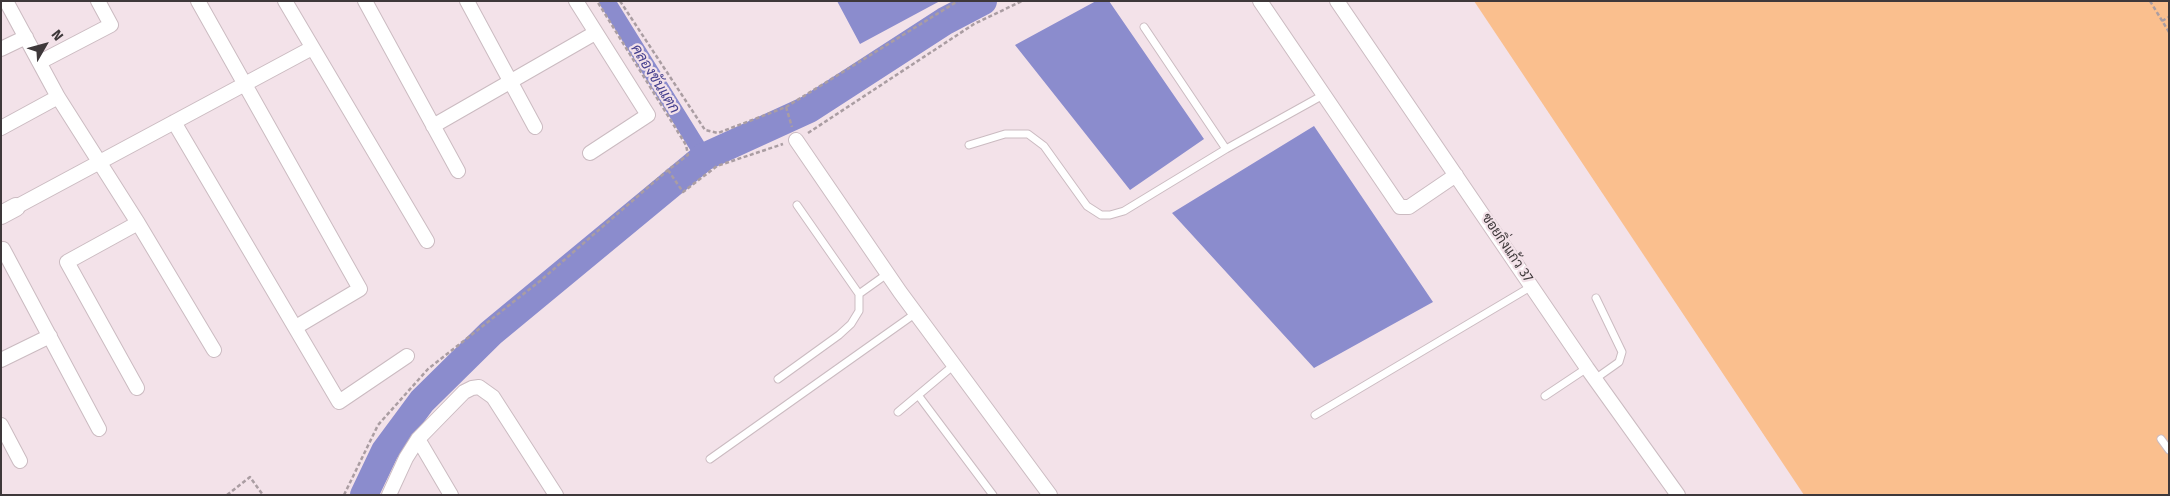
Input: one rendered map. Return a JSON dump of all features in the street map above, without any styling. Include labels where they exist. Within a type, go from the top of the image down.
[{"type":"street","points":[[6,1],[58,96],[138,222],[214,350]]},
{"type":"street","points":[[40,62],[111,25],[98,1]]},
{"type":"street","points":[[198,1],[360,289],[296,327]]},
{"type":"street","points":[[285,1],[427,241]]},
{"type":"street","points":[[365,1],[458,171]]},
{"type":"street","points":[[467,1],[535,127]]},
{"type":"street","points":[[576,1],[648,115],[590,153]]},
{"type":"street","points":[[1260,1],[1400,207],[1409,207],[1456,175]]},
{"type":"street","name":"ซอยกิ่งแก้ว 37","points":[[1337,1],[1591,373],[1678,495]]},
{"type":"street","points":[[433,126],[595,33]]},
{"type":"street","points":[[1,50],[26,37]]},
{"type":"street","points":[[8,211],[312,48]]},
{"type":"street","points":[[1,128],[58,96]]},
{"type":"street","points":[[174,122],[339,402],[407,356]]},
{"type":"street","points":[[796,140],[887,274],[1050,495]]},
{"type":"street","points":[[138,222],[67,262],[138,388]]},
{"type":"street","points":[[3,249],[99,429]]},
{"type":"street","points":[[1,360],[50,336]]},
{"type":"street","points":[[389,495],[406,458],[418,439],[464,392],[478,387],[492,397],[556,495]]},
{"type":"street","points":[[1,425],[20,461]]},
{"type":"street","points":[[418,439],[451,495]]},
{"type":"lane","points":[[1144,27],[1226,149]]},
{"type":"lane","points":[[970,145],[1005,134],[1028,134],[1044,146],[1087,206],[1101,215],[1110,215],[1124,211],[1226,149],[1325,94]]},
{"type":"lane","points":[[778,379],[851,324],[859,311],[858,294],[798,205]]},
{"type":"lane","points":[[858,294],[887,274]]},
{"type":"lane","points":[[1316,415],[1532,286]]},
{"type":"lane","points":[[1545,396],[1591,373],[1619,362],[1622,352],[1596,298]]},
{"type":"lane","points":[[710,459],[916,313]]},
{"type":"lane","points":[[898,412],[954,365]]},
{"type":"lane","points":[[918,395],[993,495]]},
{"type":"lane","points":[[2161,439],[2169,450]]},
{"type":"path","points":[[344,495],[378,426],[428,369],[540,281],[668,170],[688,155],[686,145],[597,1]]},
{"type":"path","points":[[620,1],[705,130],[718,133],[786,107],[958,1]]},
{"type":"path","points":[[668,170],[683,192],[717,166],[796,140],[974,24],[1022,1]]},
{"type":"path","points":[[2150,1],[2169,32]]},
{"type":"path","points":[[2162,21],[2169,17]]},
{"type":"path","points":[[786,107],[796,140]]},
{"type":"path","points":[[227,495],[250,477],[263,495]]},
{"type":"shaded area","points":[[1474,1],[2169,1],[2169,495],[1804,495]]},
{"type":"water","points":[[837,1],[940,1],[860,44]]},
{"type":"water","points":[[1096,1],[1109,1],[1204,139],[1130,190],[1015,45]]},
{"type":"water","points":[[1314,126],[1433,302],[1314,368],[1172,213]]},
{"type":"waterway","name":"คลองขันแตก","points":[[607,1],[704,157]]},
{"type":"waterway","points":[[364,495],[385,451],[422,401],[491,333],[704,157],[809,109],[945,21],[983,1]]}]
